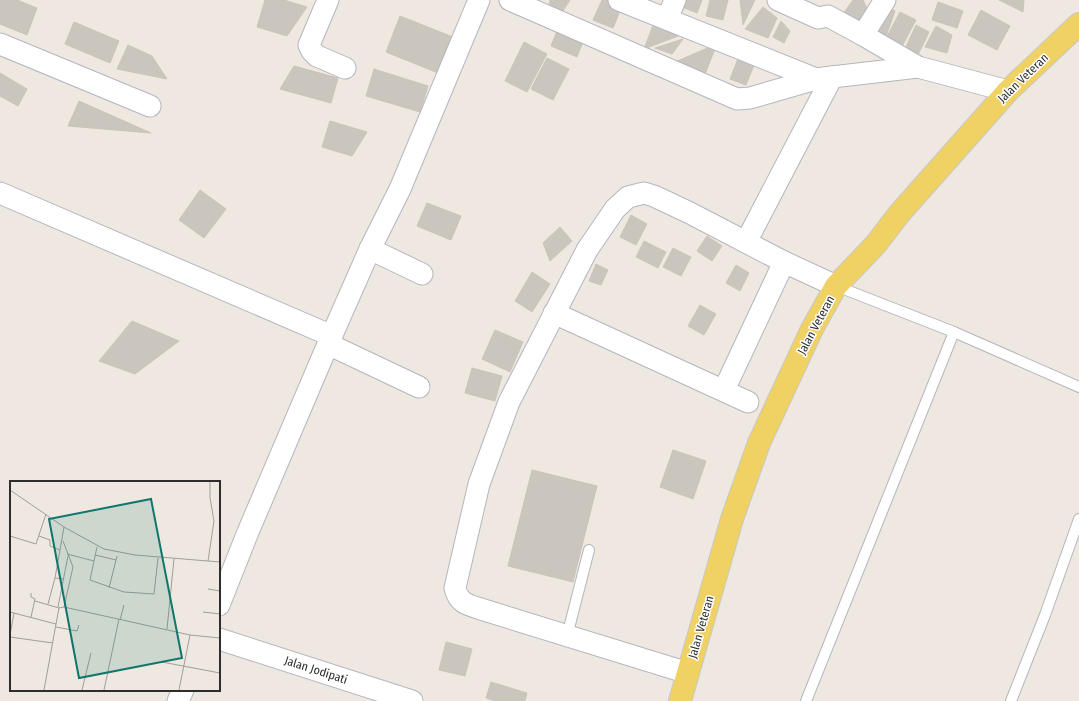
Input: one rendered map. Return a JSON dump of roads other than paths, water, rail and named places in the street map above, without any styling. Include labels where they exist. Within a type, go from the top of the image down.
[{"type":"main road","name":"Jalan Veteran","points":[[680,701],[732,519],[759,443],[812,329],[836,286],[876,244],[905,208],[1008,91],[1079,24]]},
{"type":"street","points":[[328,0],[309,45],[316,56],[345,68]]},
{"type":"street","points":[[220,602],[248,532],[330,340],[370,249],[400,189],[479,0]]},
{"type":"street","points":[[510,0],[737,99],[743,100],[824,78],[918,67]]},
{"type":"street","points":[[619,0],[824,78]]},
{"type":"street","points":[[667,19],[675,0]]},
{"type":"street","points":[[778,0],[818,18],[828,16],[918,67],[1008,91]]},
{"type":"street","points":[[863,35],[885,0]]},
{"type":"street","points":[[0,44],[150,106]]},
{"type":"street","points":[[746,242],[824,78]]},
{"type":"street","points":[[0,193],[330,340],[419,387]]},
{"type":"street","points":[[688,673],[462,602],[457,596],[455,588],[479,484],[509,402],[587,250],[615,209],[628,197],[644,193],[654,196],[784,262],[836,286]]},
{"type":"street","points":[[370,249],[422,274]]},
{"type":"street","points":[[724,390],[784,262]]},
{"type":"street","points":[[554,313],[748,402]]},
{"type":"street","name":"Jalan Jodipati","points":[[220,639],[412,701]]},
{"type":"street","points":[[178,701],[183,691]]},
{"type":"lane","points":[[836,286],[954,332],[1079,387]]},
{"type":"lane","points":[[806,701],[954,332]]},
{"type":"lane","points":[[1011,701],[1045,615],[1079,519]]},
{"type":"lane","points":[[568,636],[589,550]]}]
